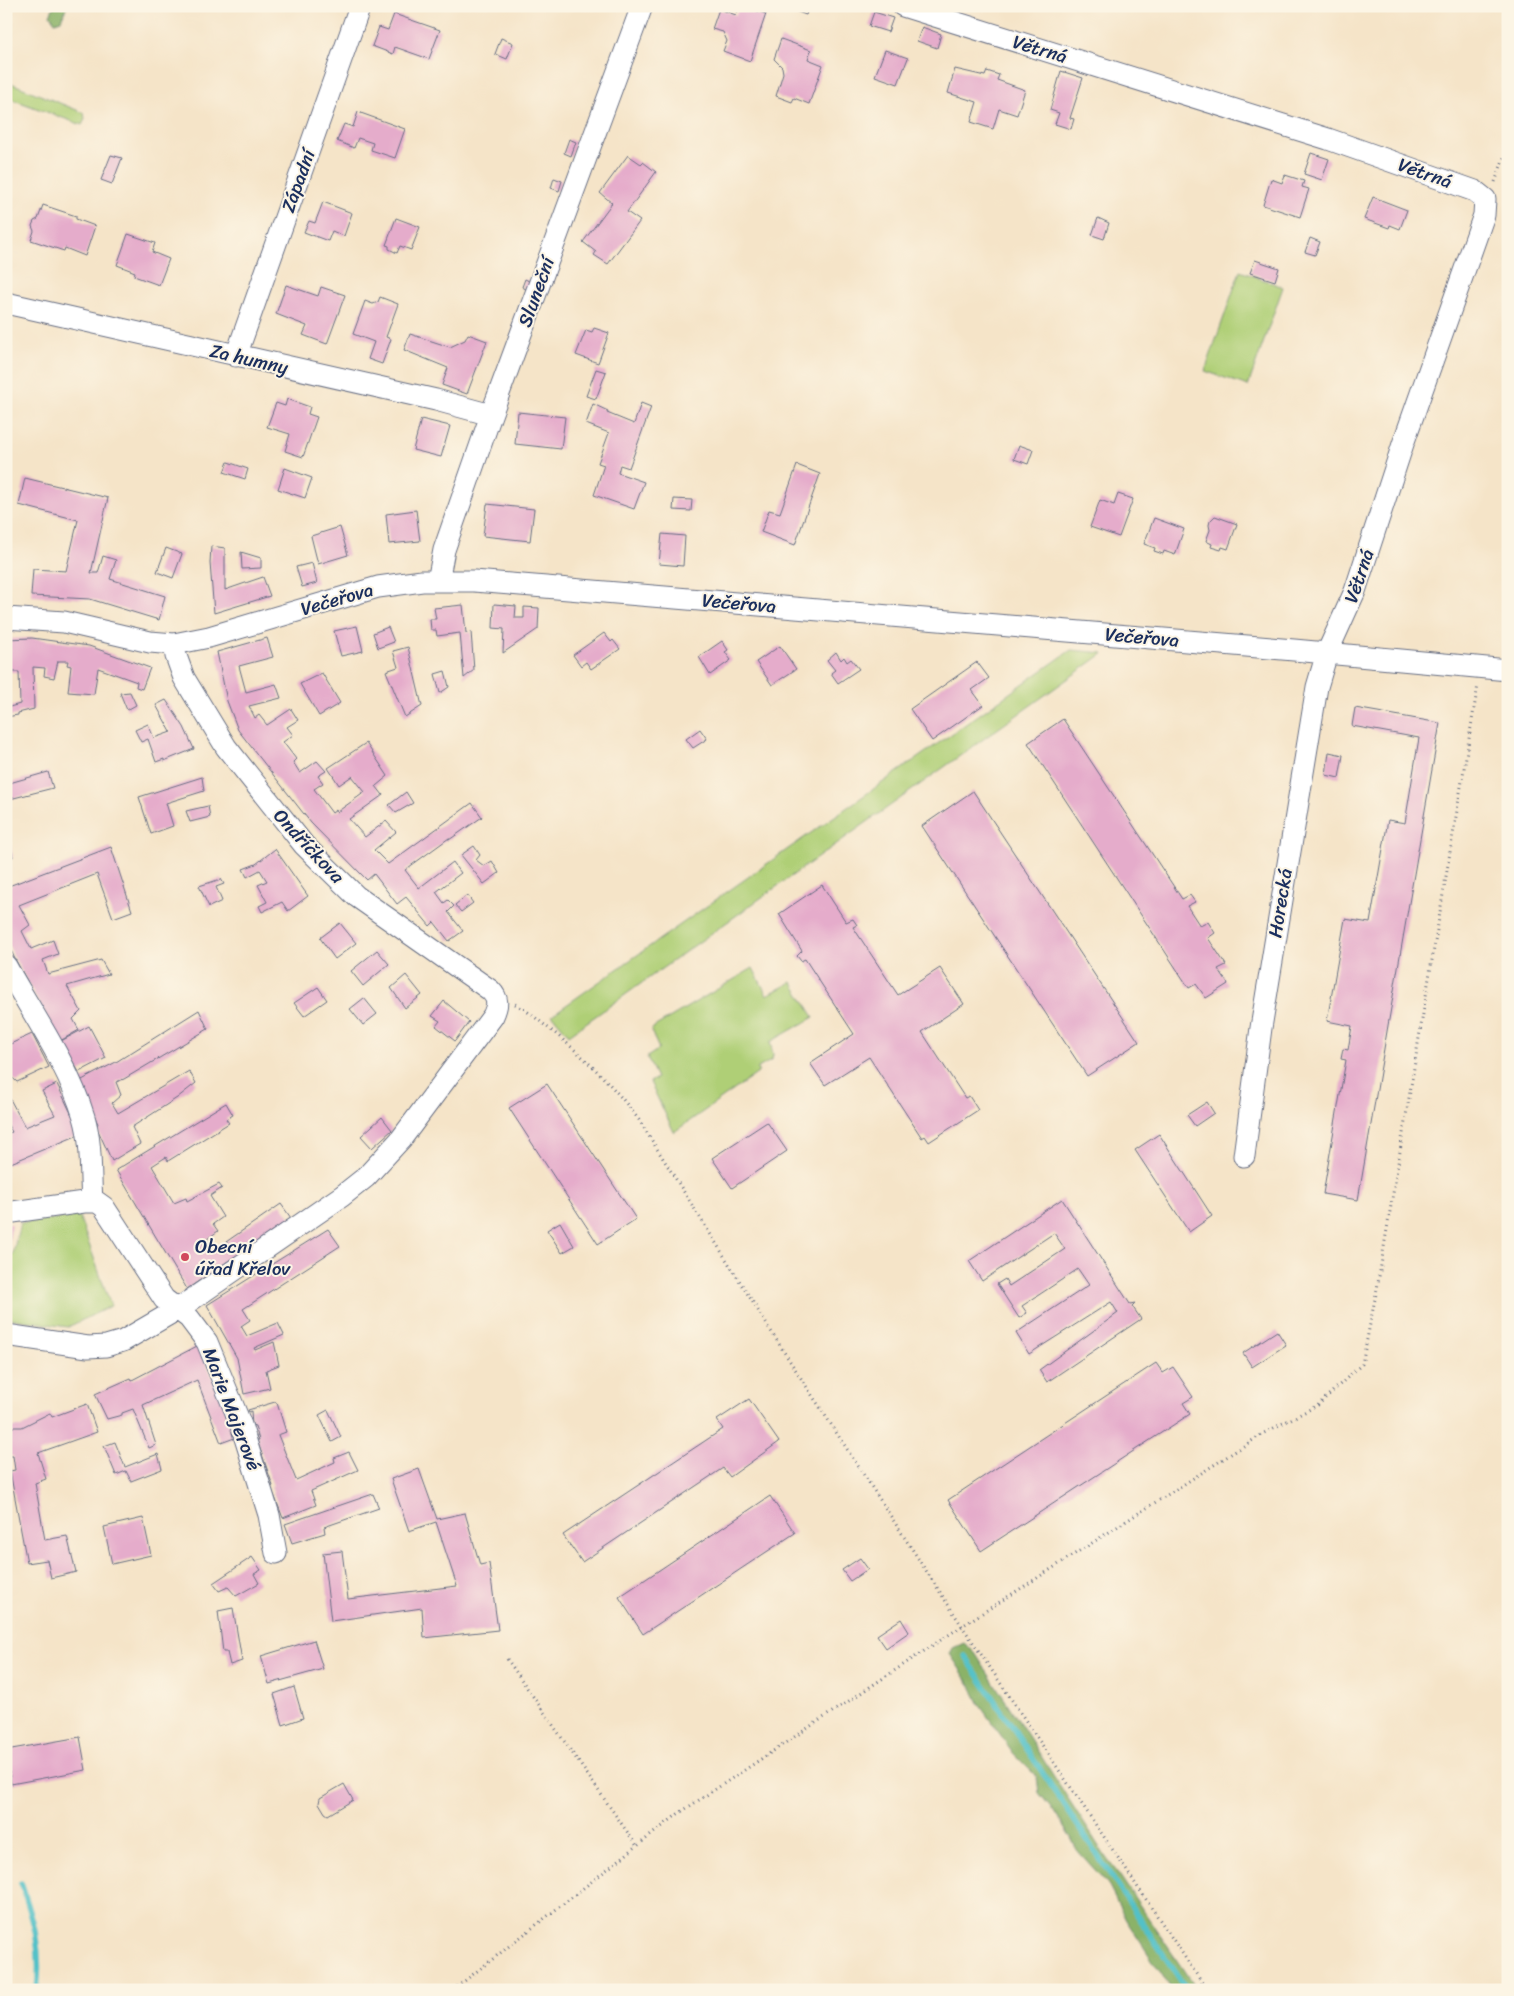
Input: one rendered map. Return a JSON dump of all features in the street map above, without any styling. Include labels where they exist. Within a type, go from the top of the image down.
[{"type":"street","name":"Západní","points":[[236,356],[360,6]]},
{"type":"street","name":"Sluneční","points":[[438,581],[444,550],[491,415],[642,6]]},
{"type":"street","name":"Větrná","points":[[903,6],[1328,139],[1475,191],[1485,199],[1486,207],[1403,444],[1352,600],[1327,653]]},
{"type":"street","name":"Za humny","points":[[6,303],[436,400],[491,415]]},
{"type":"street","name":"Večeřova","points":[[6,618],[64,622],[150,642],[174,644],[209,637],[378,587],[438,581],[486,582],[1508,670]]},
{"type":"street","name":"Ondříčkova","points":[[174,644],[184,678],[226,747],[304,845],[356,896],[490,990],[497,1001]]},
{"type":"street","name":"Horecká","points":[[1244,1156],[1261,1028],[1291,837],[1317,687],[1327,653]]},
{"type":"street","points":[[6,966],[64,1070],[84,1117],[88,1140],[92,1201],[6,1213]]},
{"type":"street","points":[[6,1335],[88,1347],[106,1346],[123,1341],[178,1310],[334,1202],[366,1177],[401,1139],[493,1016],[497,1001]]},
{"type":"street","name":"Marie Majerové","points":[[92,1201],[104,1207],[158,1292],[164,1300],[189,1318],[201,1333],[214,1356],[241,1425],[269,1515],[276,1553]]},
{"type":"path","points":[[1486,207],[1508,147]]},
{"type":"path","points":[[453,1990],[678,1814],[962,1626],[1264,1433],[1318,1405],[1362,1364],[1377,1289],[1480,668]]},
{"type":"path","points":[[497,1001],[507,1001],[521,1007],[564,1040],[625,1101],[670,1168],[784,1352],[962,1626],[1207,1990]]},
{"type":"path","points":[[506,1659],[637,1846]]},
{"type":"green space","points":[[54,6],[67,6],[61,20],[55,22],[50,15]]},
{"type":"green space","points":[[6,81],[84,113],[85,119],[82,125],[6,97]]},
{"type":"green space","points":[[1240,271],[1283,287],[1248,386],[1205,371]]},
{"type":"green space","points":[[1071,650],[1104,653],[569,1035],[552,1015]]},
{"type":"green space","points":[[753,968],[767,995],[792,982],[814,1017],[770,1042],[773,1054],[772,1060],[758,1068],[758,1073],[674,1132],[650,1082],[657,1078],[647,1057],[659,1049],[651,1031],[654,1027]]},
{"type":"green space","points":[[79,1216],[111,1306],[68,1327],[6,1318],[6,1255],[7,1253],[13,1254],[20,1223]]},
{"type":"green space","points":[[964,1643],[975,1653],[1107,1859],[1197,1990],[1172,1990],[1126,1920],[1107,1883],[1077,1850],[1054,1811],[1039,1793],[1037,1777],[1014,1754],[981,1707],[971,1686],[950,1654],[953,1648]]},
{"type":"building","points":[[739,6],[766,14],[750,61],[723,51],[727,41],[723,32],[712,29],[719,9],[736,15]]},
{"type":"building","points":[[787,6],[809,6],[806,15],[787,8]]},
{"type":"building","points":[[874,12],[893,18],[888,32],[869,26]]},
{"type":"building","points":[[394,14],[440,30],[429,59],[395,47],[393,54],[372,46],[379,27],[388,30]]},
{"type":"building","points":[[922,27],[941,34],[937,48],[917,41]]},
{"type":"building","points":[[501,38],[513,43],[507,59],[495,54]]},
{"type":"building","points":[[781,39],[811,50],[808,59],[823,65],[809,104],[794,98],[792,102],[776,96],[783,73],[782,67],[774,59]]},
{"type":"building","points":[[885,50],[908,58],[898,84],[875,76]]},
{"type":"building","points":[[955,69],[985,76],[987,71],[999,75],[997,80],[1025,90],[1017,115],[999,109],[993,129],[971,122],[977,102],[948,93]]},
{"type":"building","points":[[1061,71],[1083,78],[1070,118],[1074,119],[1071,129],[1055,124],[1059,113],[1050,110]]},
{"type":"building","points":[[358,112],[405,129],[395,158],[371,150],[373,143],[358,138],[354,148],[337,141],[344,124],[353,127]]},
{"type":"building","points":[[569,139],[576,142],[571,156],[564,153]]},
{"type":"building","points":[[1311,153],[1329,159],[1322,180],[1304,174]]},
{"type":"building","points":[[111,155],[122,158],[112,184],[101,180]]},
{"type":"building","points":[[628,155],[641,164],[643,162],[656,172],[627,212],[640,221],[608,264],[594,255],[596,252],[583,242],[612,203],[600,193]]},
{"type":"building","points":[[1285,175],[1304,181],[1302,187],[1309,189],[1300,217],[1263,205],[1271,179],[1282,183]]},
{"type":"building","points":[[554,178],[562,181],[559,191],[551,188]]},
{"type":"building","points":[[1373,197],[1407,210],[1400,229],[1390,225],[1389,228],[1364,219]]},
{"type":"building","points":[[323,202],[352,213],[344,236],[332,231],[328,241],[304,232],[309,221],[315,223]]},
{"type":"building","points":[[43,205],[76,216],[76,219],[95,226],[85,256],[65,248],[64,251],[31,240],[34,231],[32,226],[34,221],[38,219]]},
{"type":"building","points":[[396,218],[420,227],[411,250],[400,246],[397,253],[386,245]]},
{"type":"building","points":[[1098,218],[1109,223],[1104,239],[1092,235]]},
{"type":"building","points":[[128,234],[155,243],[152,252],[169,259],[159,285],[134,276],[135,272],[117,265]]},
{"type":"building","points":[[1310,238],[1320,242],[1315,255],[1305,252]]},
{"type":"building","points":[[1255,260],[1279,268],[1275,281],[1250,273]]},
{"type":"building","points":[[525,279],[531,282],[528,290],[522,287]]},
{"type":"building","points":[[286,285],[318,296],[321,287],[345,295],[327,344],[303,335],[307,326],[276,314]]},
{"type":"building","points":[[380,297],[398,304],[386,337],[391,339],[382,364],[368,359],[374,342],[353,334],[365,301],[373,304],[378,302]]},
{"type":"building","points":[[594,328],[609,333],[598,363],[576,355],[586,330],[592,332]]},
{"type":"building","points":[[410,334],[450,347],[465,340],[468,334],[487,341],[467,394],[442,385],[448,368],[404,350]]},
{"type":"building","points":[[596,369],[606,372],[596,399],[586,396]]},
{"type":"building","points":[[287,399],[310,407],[308,414],[317,417],[303,457],[285,451],[290,434],[267,427],[276,403],[285,406]]},
{"type":"building","points":[[641,403],[651,407],[629,468],[620,465],[618,473],[644,482],[634,509],[594,495],[604,465],[598,463],[609,433],[586,424],[593,404],[608,411],[607,413],[634,424]]},
{"type":"building","points":[[518,412],[565,417],[561,449],[515,444]]},
{"type":"building","points":[[421,419],[450,426],[441,457],[413,450]]},
{"type":"building","points":[[1019,445],[1033,450],[1028,464],[1014,459]]},
{"type":"building","points":[[228,462],[248,469],[245,479],[224,472]]},
{"type":"building","points":[[797,465],[820,474],[795,545],[761,532],[769,510],[780,513]]},
{"type":"building","points":[[285,468],[312,478],[305,498],[278,489]]},
{"type":"building","points":[[25,478],[108,498],[91,573],[98,573],[103,556],[116,560],[110,579],[165,596],[159,620],[90,599],[31,596],[33,569],[66,571],[78,520],[19,505]]},
{"type":"building","points":[[1118,494],[1133,499],[1119,537],[1090,527],[1100,500],[1114,505]]},
{"type":"building","points":[[674,499],[692,500],[691,511],[673,510]]},
{"type":"building","points":[[487,504],[534,509],[530,541],[483,536]]},
{"type":"building","points":[[416,510],[420,541],[389,544],[386,514]]},
{"type":"building","points":[[1215,516],[1237,524],[1228,549],[1222,547],[1221,550],[1211,547],[1212,544],[1206,541],[1210,530],[1210,521]]},
{"type":"building","points":[[1154,518],[1184,529],[1175,555],[1164,551],[1163,554],[1154,551],[1155,548],[1144,544]]},
{"type":"building","points":[[340,527],[348,555],[318,564],[311,536]]},
{"type":"building","points":[[662,534],[685,536],[683,566],[659,564]]},
{"type":"building","points":[[211,546],[225,548],[225,590],[263,577],[270,596],[214,613],[210,563]]},
{"type":"building","points":[[166,548],[182,554],[173,578],[157,572]]},
{"type":"building","points":[[241,552],[261,558],[261,568],[242,569]]},
{"type":"building","points":[[312,563],[317,583],[302,587],[296,567]]},
{"type":"building","points":[[494,604],[516,606],[515,618],[524,618],[524,607],[539,608],[538,629],[503,653],[504,629],[493,628]]},
{"type":"building","points":[[463,605],[466,633],[471,632],[474,670],[464,678],[460,633],[437,636],[436,630],[431,630],[430,619],[436,619],[434,608]]},
{"type":"building","points":[[357,626],[363,651],[341,656],[334,631]]},
{"type":"building","points":[[388,627],[394,642],[378,648],[373,633]]},
{"type":"building","points":[[604,633],[620,649],[591,669],[586,662],[581,666],[573,655]]},
{"type":"building","points":[[32,638],[89,646],[150,668],[142,689],[136,687],[137,682],[98,668],[94,694],[68,692],[71,666],[67,665],[68,661],[58,661],[54,678],[44,676],[45,668],[33,667],[34,709],[6,717],[6,708],[20,704],[19,672],[6,672],[6,639]]},
{"type":"building","points":[[267,638],[273,657],[239,666],[246,692],[276,684],[281,698],[249,706],[255,718],[259,715],[267,725],[291,709],[298,720],[287,727],[293,735],[283,742],[296,759],[293,762],[300,773],[317,761],[326,771],[318,776],[323,783],[314,789],[332,813],[336,810],[337,812],[365,792],[352,776],[339,785],[328,768],[366,743],[388,776],[376,786],[383,795],[349,819],[365,837],[386,821],[396,832],[374,850],[388,864],[472,803],[482,817],[405,870],[419,888],[453,862],[461,873],[436,892],[444,903],[448,900],[454,906],[448,912],[463,931],[449,941],[434,922],[430,926],[406,897],[397,904],[374,874],[367,880],[311,823],[238,730],[227,701],[217,652]]},
{"type":"building","points":[[722,641],[728,650],[725,652],[731,660],[710,675],[699,657]]},
{"type":"building","points":[[780,646],[796,669],[772,685],[756,662]]},
{"type":"building","points":[[408,647],[422,706],[405,717],[386,671],[398,667],[393,651]]},
{"type":"building","points":[[836,652],[841,660],[844,657],[847,662],[851,659],[859,669],[838,683],[831,673],[835,670],[827,660]]},
{"type":"building","points":[[977,662],[989,678],[972,690],[983,705],[932,741],[910,709]]},
{"type":"building","points":[[445,671],[449,687],[440,693],[435,674]]},
{"type":"building","points":[[322,673],[340,703],[319,716],[300,684]]},
{"type":"building","points":[[130,692],[136,705],[127,710],[120,693]]},
{"type":"building","points":[[166,700],[184,727],[194,749],[164,761],[164,759],[156,762],[148,739],[141,742],[135,730],[148,724],[154,738],[171,732],[156,705]]},
{"type":"building","points":[[1355,708],[1440,723],[1358,1200],[1323,1194],[1346,1060],[1341,1059],[1343,1049],[1348,1050],[1352,1026],[1327,1021],[1345,919],[1370,923],[1388,820],[1405,823],[1419,738],[1352,726]]},
{"type":"building","points":[[1063,719],[1182,899],[1190,895],[1195,902],[1187,906],[1200,926],[1208,922],[1215,933],[1208,938],[1226,965],[1218,969],[1228,984],[1206,998],[1196,984],[1189,988],[1028,743]]},
{"type":"building","points":[[700,729],[707,739],[693,748],[686,739]]},
{"type":"building","points":[[1329,752],[1343,755],[1339,778],[1326,775]]},
{"type":"building","points":[[48,772],[53,788],[6,800],[6,784]]},
{"type":"building","points":[[202,777],[204,791],[166,803],[173,826],[151,834],[139,797]]},
{"type":"building","points":[[973,791],[1139,1042],[1087,1076],[922,826]]},
{"type":"building","points":[[406,792],[413,803],[396,813],[389,805]]},
{"type":"building","points":[[208,806],[210,817],[190,822],[186,811]]},
{"type":"building","points":[[10,844],[13,857],[6,859],[6,845]]},
{"type":"building","points":[[474,846],[480,855],[476,860],[484,866],[492,861],[499,873],[484,884],[461,855]]},
{"type":"building","points":[[111,847],[132,911],[113,918],[97,874],[19,905],[30,925],[22,931],[31,949],[53,940],[58,954],[43,960],[48,974],[101,960],[109,974],[67,986],[81,1011],[73,1019],[79,1030],[60,1041],[6,939],[6,887]]},
{"type":"building","points":[[275,849],[308,896],[288,911],[282,902],[262,912],[259,906],[267,902],[258,885],[267,881],[260,870],[247,877],[243,869],[256,864]]},
{"type":"building","points":[[221,879],[224,884],[216,887],[222,901],[209,907],[199,886]]},
{"type":"building","points":[[822,885],[846,922],[853,919],[857,925],[853,927],[898,995],[940,968],[964,1004],[922,1032],[965,1098],[969,1096],[978,1110],[929,1142],[925,1136],[922,1138],[869,1057],[825,1085],[810,1063],[854,1034],[805,959],[801,961],[797,956],[802,951],[779,914]]},
{"type":"building","points":[[467,895],[473,903],[461,912],[455,905]]},
{"type":"building","points":[[340,923],[356,943],[335,959],[320,938]]},
{"type":"building","points":[[377,950],[389,964],[363,986],[351,971]]},
{"type":"building","points":[[406,975],[422,995],[405,1008],[391,988]]},
{"type":"building","points":[[318,987],[327,1000],[304,1016],[294,1003]]},
{"type":"building","points":[[364,998],[377,1014],[363,1025],[350,1009]]},
{"type":"building","points":[[444,1001],[469,1022],[455,1041],[436,1026],[440,1021],[432,1016]]},
{"type":"building","points":[[199,1010],[208,1029],[116,1082],[121,1095],[112,1103],[118,1113],[189,1071],[196,1083],[177,1098],[132,1127],[140,1144],[112,1161],[96,1126],[98,1124],[80,1081],[116,1062]]},
{"type":"building","points":[[89,1026],[106,1058],[79,1072],[61,1041]]},
{"type":"building","points":[[32,1034],[49,1067],[17,1082],[6,1072],[6,1069],[11,1067],[6,1057],[6,1046]]},
{"type":"building","points":[[57,1084],[81,1134],[6,1165],[6,1134],[12,1132],[6,1122],[6,1101],[10,1099],[25,1127],[55,1115],[42,1091]]},
{"type":"building","points":[[547,1084],[636,1219],[598,1244],[509,1108]]},
{"type":"building","points":[[1207,1102],[1214,1113],[1195,1126],[1187,1115]]},
{"type":"building","points":[[226,1103],[233,1115],[226,1119],[229,1123],[168,1161],[166,1157],[152,1166],[174,1203],[186,1198],[187,1201],[219,1184],[222,1188],[210,1196],[223,1217],[213,1224],[218,1231],[203,1242],[210,1253],[281,1204],[291,1218],[187,1289],[116,1170]]},
{"type":"building","points":[[382,1117],[392,1130],[372,1148],[361,1136]]},
{"type":"building","points":[[767,1122],[787,1151],[732,1188],[712,1158]]},
{"type":"building","points":[[1159,1134],[1212,1216],[1189,1232],[1135,1150]]},
{"type":"building","points":[[1062,1199],[1130,1304],[1135,1303],[1132,1306],[1141,1319],[1047,1382],[1039,1370],[1118,1313],[1111,1302],[1029,1354],[1016,1333],[1089,1285],[1078,1269],[1022,1306],[1027,1313],[1019,1318],[997,1284],[1005,1279],[1009,1286],[1065,1249],[1054,1233],[982,1281],[969,1261]]},
{"type":"building","points":[[560,1222],[574,1246],[562,1253],[547,1230]]},
{"type":"building","points":[[6,1224],[12,1224],[7,1250],[6,1250]]},
{"type":"building","points":[[328,1229],[340,1246],[243,1309],[250,1320],[241,1326],[247,1336],[278,1323],[284,1335],[254,1348],[255,1350],[274,1342],[279,1365],[266,1370],[270,1388],[244,1394],[237,1358],[207,1305]]},
{"type":"building","points":[[1277,1331],[1286,1345],[1252,1367],[1243,1353]]},
{"type":"building","points":[[199,1345],[237,1437],[221,1443],[197,1380],[143,1405],[156,1445],[149,1448],[133,1409],[122,1413],[122,1415],[107,1419],[95,1394],[131,1378],[132,1380]]},
{"type":"building","points":[[1156,1363],[1163,1373],[1173,1367],[1193,1397],[1183,1403],[1190,1414],[981,1551],[948,1500]]},
{"type":"building","points":[[749,1399],[779,1442],[730,1477],[723,1468],[582,1562],[563,1535],[723,1429],[717,1420]]},
{"type":"building","points":[[277,1403],[286,1432],[278,1435],[296,1480],[335,1462],[334,1458],[349,1452],[358,1470],[311,1491],[316,1505],[283,1518],[271,1487],[273,1486],[257,1440],[259,1440],[255,1426],[252,1425],[251,1411],[249,1412],[248,1410]]},
{"type":"building","points":[[87,1404],[97,1432],[38,1453],[46,1479],[35,1483],[45,1540],[67,1536],[76,1572],[51,1578],[47,1560],[27,1563],[10,1471],[15,1470],[13,1456],[6,1456],[6,1427],[22,1427],[50,1413],[52,1417]]},
{"type":"building","points":[[328,1410],[341,1437],[332,1442],[319,1415]]},
{"type":"building","points":[[115,1442],[125,1467],[158,1454],[162,1469],[131,1481],[126,1471],[116,1475],[104,1446]]},
{"type":"building","points":[[419,1469],[437,1519],[465,1513],[480,1565],[489,1563],[498,1630],[424,1638],[422,1608],[331,1621],[323,1553],[342,1551],[348,1599],[457,1586],[436,1522],[409,1531],[391,1479]]},
{"type":"building","points":[[373,1494],[379,1508],[324,1527],[325,1533],[292,1543],[285,1524]]},
{"type":"building","points":[[770,1496],[795,1533],[643,1634],[619,1597]]},
{"type":"building","points":[[143,1518],[151,1555],[112,1564],[104,1527]]},
{"type":"building","points":[[252,1557],[261,1570],[254,1574],[259,1583],[236,1596],[228,1587],[219,1591],[213,1583]]},
{"type":"building","points":[[860,1558],[868,1569],[850,1581],[842,1570]]},
{"type":"building","points":[[233,1608],[242,1661],[230,1665],[227,1652],[223,1652],[218,1611]]},
{"type":"building","points":[[901,1619],[909,1632],[886,1648],[877,1635]]},
{"type":"building","points":[[314,1640],[323,1669],[269,1684],[261,1656]]},
{"type":"building","points":[[294,1687],[303,1718],[283,1725],[274,1694]]},
{"type":"building","points":[[80,1737],[86,1770],[11,1784],[6,1750]]},
{"type":"building","points":[[344,1784],[353,1800],[328,1815],[319,1803],[320,1798]]},
{"type":"waterway","points":[[965,1656],[1187,1990]]},
{"type":"waterway","points":[[21,1883],[30,1910],[38,1948],[37,1990]]},
{"type":"place","name":"Obecní úřad Křelov","points":[[185,1257]]}]
